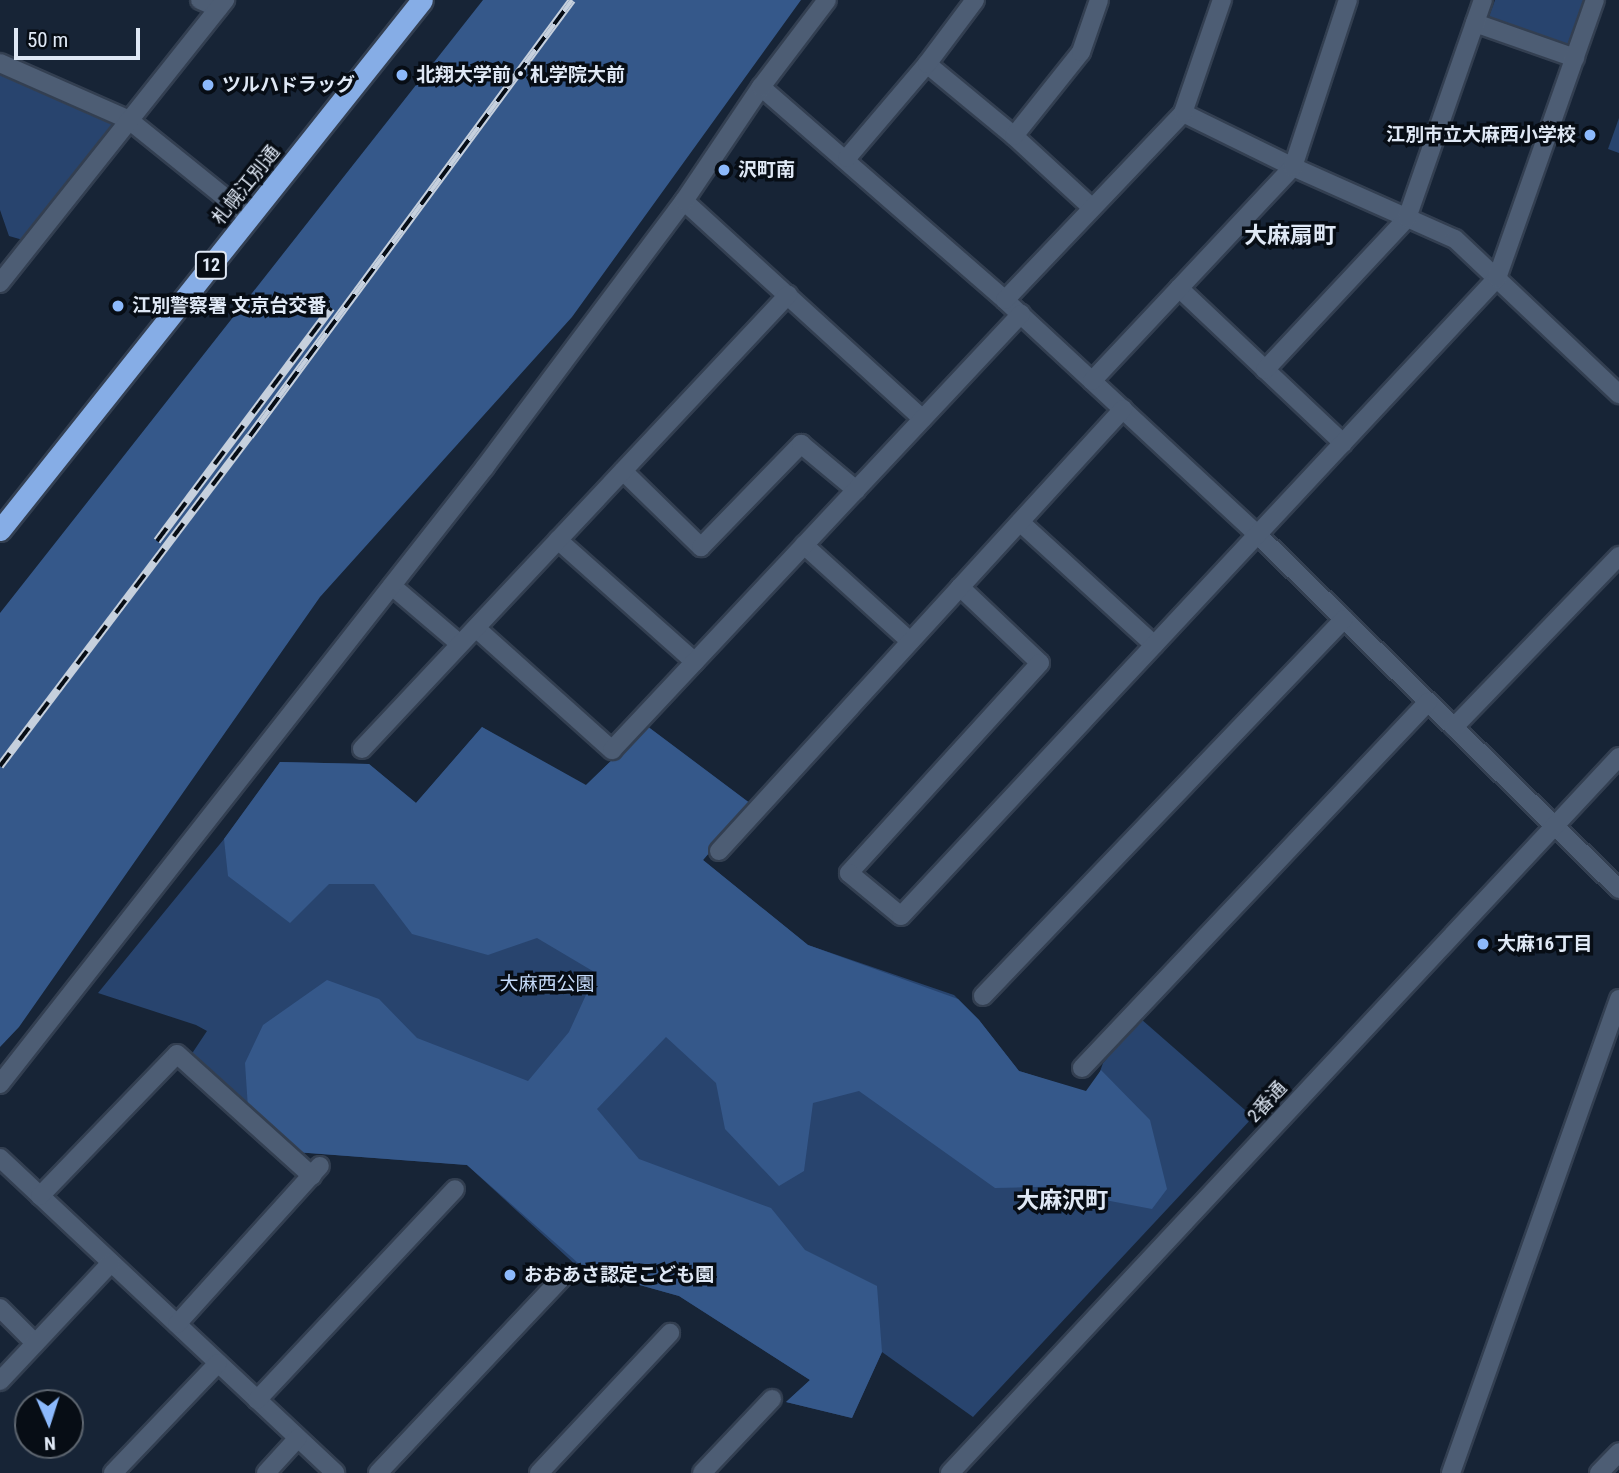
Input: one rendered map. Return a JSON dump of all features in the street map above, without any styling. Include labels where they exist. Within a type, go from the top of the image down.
[{"type":"highway","name":"札幌江別通","points":[[0,530],[422,0]]},
{"type":"street","points":[[2,281],[222,4],[200,0]]},
{"type":"street","points":[[0,1084],[392,586],[684,201],[761,88],[827,0]]},
{"type":"street","points":[[846,158],[927,64],[975,0]]},
{"type":"street","points":[[1014,136],[1082,52],[1099,0]]},
{"type":"street","points":[[1005,300],[1183,113],[1222,0]]},
{"type":"street","points":[[1092,381],[1293,167],[1348,0]]},
{"type":"street","points":[[1265,370],[1407,218],[1483,0]]},
{"type":"street","points":[[960,587],[1040,663],[849,873],[901,916],[1497,278],[1595,0]]},
{"type":"street","points":[[1475,23],[1575,58]]},
{"type":"street","points":[[0,63],[129,120],[249,218]]},
{"type":"street","points":[[927,64],[1014,136],[1092,208]]},
{"type":"street","points":[[761,88],[846,158],[1021,314],[1258,534],[1619,889]]},
{"type":"street","points":[[1183,113],[1293,167],[1455,239],[1619,394]]},
{"type":"street","points":[[684,201],[923,419]]},
{"type":"street","points":[[0,256],[2,281]]},
{"type":"street","points":[[1179,288],[1343,443]]},
{"type":"street","points":[[362,749],[788,295]]},
{"type":"street","points":[[476,628],[612,750],[1021,314]]},
{"type":"street","points":[[719,851],[1123,410]]},
{"type":"street","points":[[623,471],[701,547],[801,444],[856,490]]},
{"type":"street","points":[[1020,522],[1154,645]]},
{"type":"street","points":[[558,540],[695,662]]},
{"type":"street","points":[[804,545],[910,641]]},
{"type":"street","points":[[1454,727],[1619,556]]},
{"type":"street","points":[[392,586],[460,644]]},
{"type":"street","points":[[983,996],[1344,619]]},
{"type":"street","points":[[1082,1068],[1428,702]]},
{"type":"street","name":"2番通","points":[[950,1473],[1619,757]]},
{"type":"street","points":[[1451,1473],[1619,999]]},
{"type":"street","points":[[40,1196],[177,1054],[316,1171],[177,1324]]},
{"type":"street","points":[[0,1158],[335,1473]]},
{"type":"street","points":[[257,1400],[456,1189]]},
{"type":"street","points":[[0,1381],[111,1263]]},
{"type":"street","points":[[377,1473],[561,1279]]},
{"type":"street","points":[[0,1308],[35,1343]]},
{"type":"street","points":[[539,1473],[670,1333]]},
{"type":"street","points":[[113,1473],[218,1363]]},
{"type":"street","points":[[702,1473],[772,1399]]},
{"type":"street","points":[[266,1473],[298,1438]]},
{"type":"street","points":[[1599,1473],[1619,1452]]},
{"type":"green space","points":[[1495,0],[1585,0],[1569,46],[1488,19]]},
{"type":"green space","points":[[0,69],[60,100],[115,122],[23,240],[9,236],[0,210]]},
{"type":"green space","points":[[1619,118],[1619,153],[1608,149]]},
{"type":"green space","name":"大麻西公園","points":[[647,726],[751,804],[703,860],[808,945],[954,995],[979,1020],[1019,1071],[1092,1094],[1103,1063],[1141,1019],[1253,1117],[973,1417],[882,1352],[852,1418],[786,1402],[810,1380],[679,1296],[579,1268],[467,1165],[295,1152],[191,1055],[207,1031],[98,993],[224,839],[280,762],[369,764],[416,803],[482,727],[582,789]]},
{"type":"shaded area","points":[[483,0],[801,0],[572,317],[320,597],[19,1027],[0,1047],[0,613]]},
{"type":"shaded area","name":"大麻西公園","points":[[647,726],[751,804],[703,860],[808,945],[958,999],[979,1020],[1019,1071],[1086,1091],[1101,1070],[1150,1120],[1167,1189],[1152,1209],[1105,1200],[1073,1186],[995,1188],[859,1091],[813,1103],[804,1171],[779,1186],[725,1129],[716,1083],[666,1037],[597,1109],[639,1159],[771,1208],[805,1250],[877,1286],[882,1352],[852,1418],[786,1402],[810,1380],[679,1296],[586,1270],[467,1165],[295,1152],[248,1108],[245,1063],[263,1025],[327,980],[379,999],[417,1038],[528,1081],[569,1032],[596,973],[537,938],[488,955],[412,934],[374,884],[329,884],[290,923],[228,876],[224,839],[280,762],[369,764],[416,803],[482,727],[586,785]]},
{"type":"railway","points":[[0,766],[250,436],[572,0]]},
{"type":"railway","points":[[157,541],[331,308]]},
{"type":"place","name":"北翔大学前・札学院大前","points":[[402,75]]},
{"type":"place","name":"ツルハドラッグ","points":[[208,85]]},
{"type":"place","name":"江別市立大麻西小学校","points":[[1590,135]]},
{"type":"place","name":"沢町南","points":[[724,170]]},
{"type":"place","name":"江別警察署 文京台交番","points":[[118,306]]},
{"type":"place","name":"大麻16丁目","points":[[1483,944]]},
{"type":"place","name":"おおあさ認定こども園","points":[[510,1275]]},
{"type":"district","name":"大麻扇町","points":[[1290,236]]},
{"type":"district","name":"大麻沢町","points":[[1062,1201]]}]
